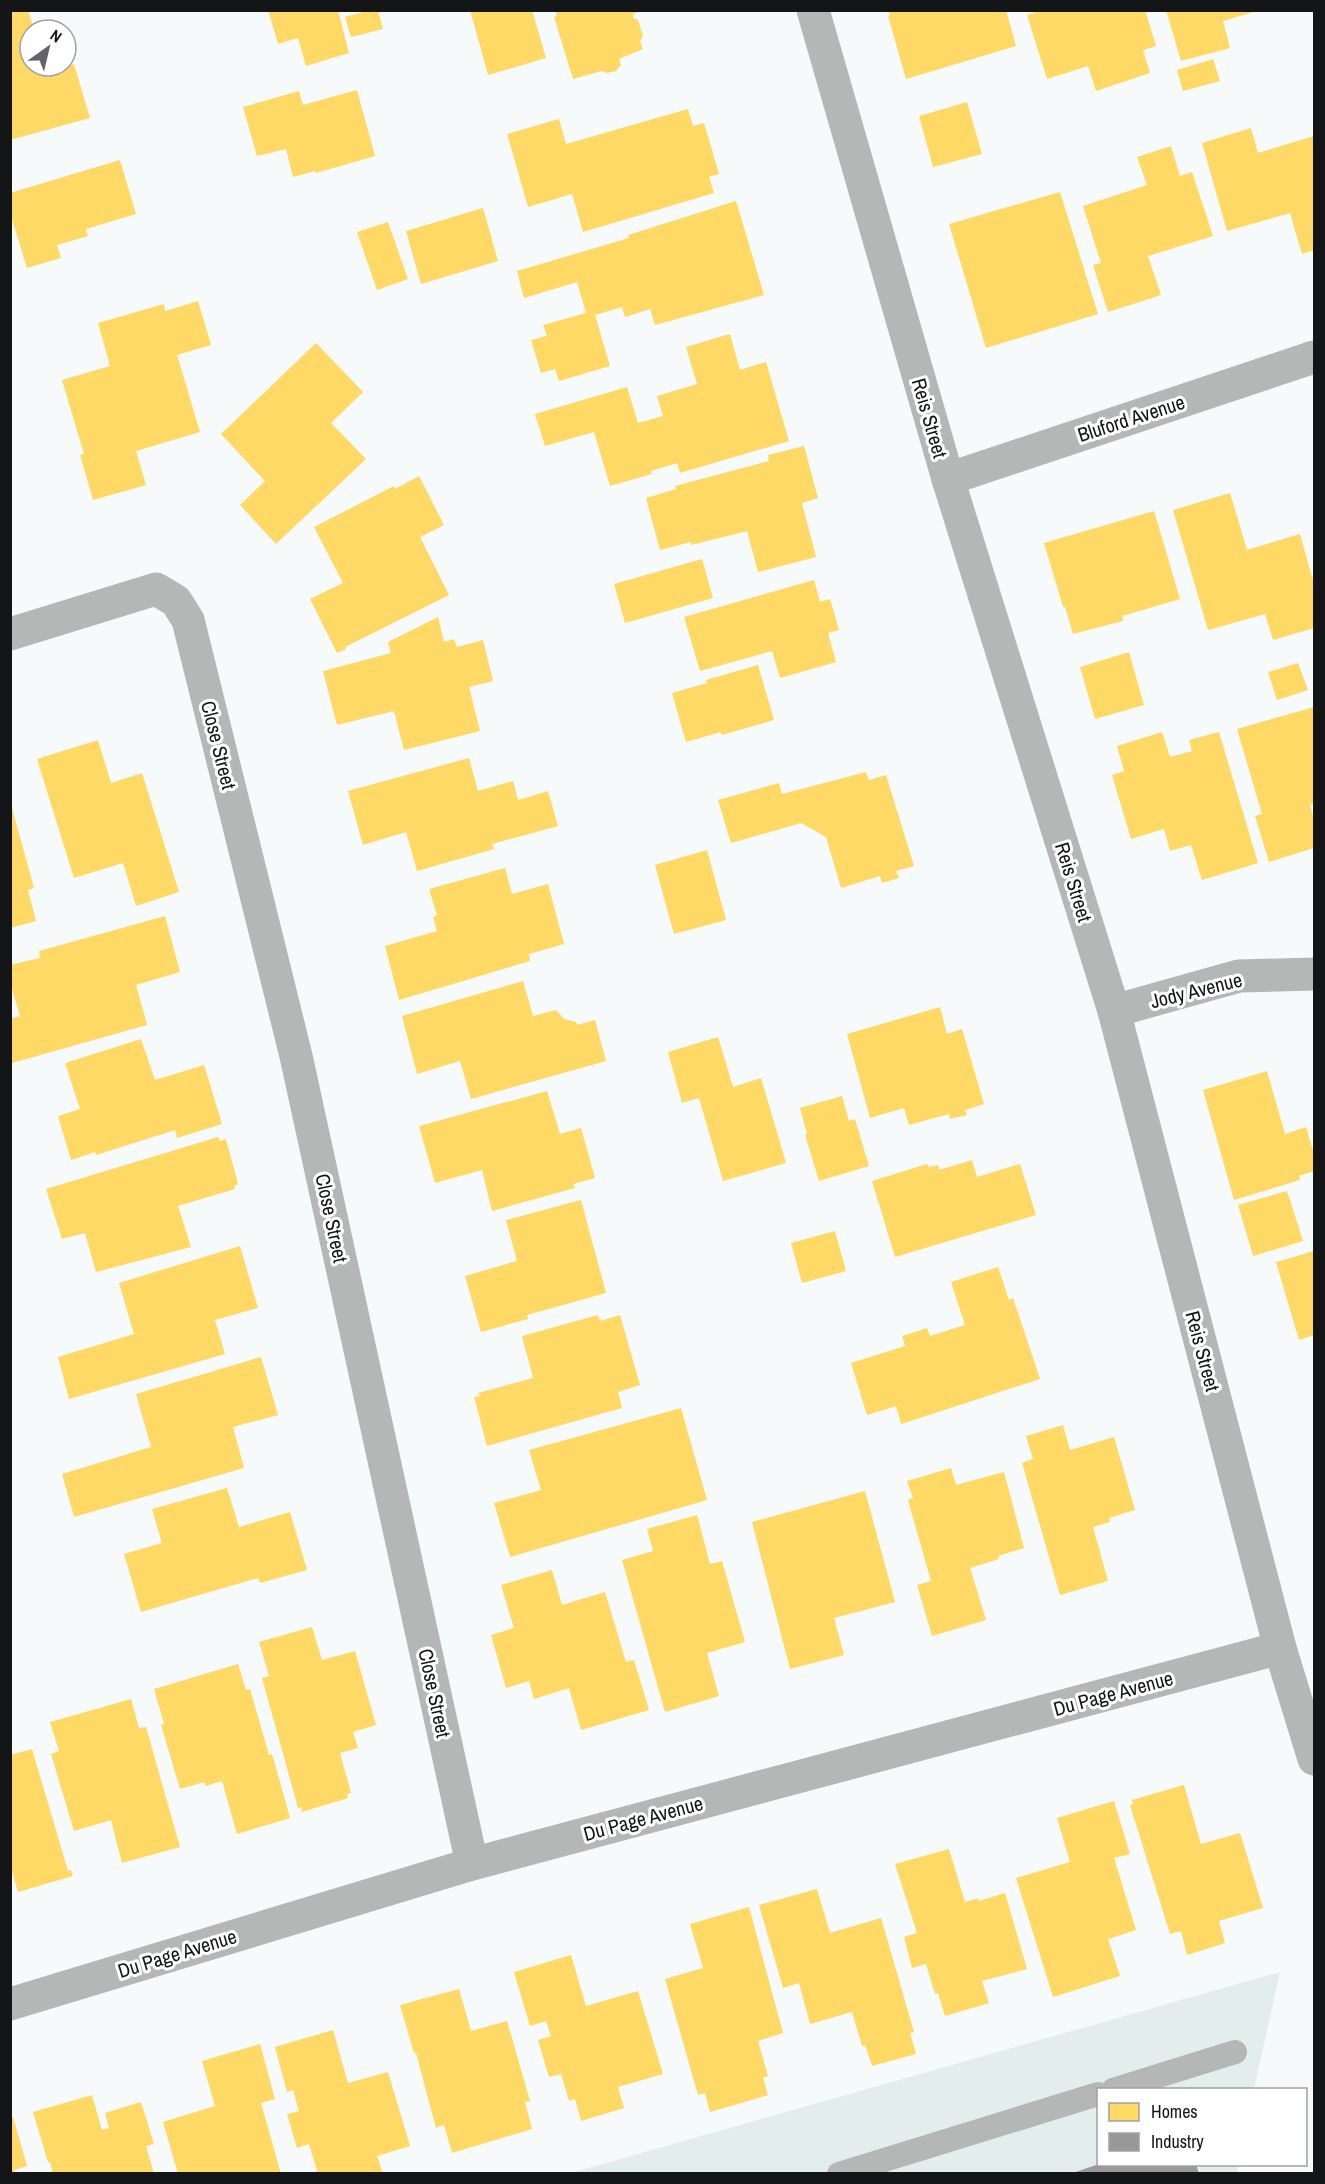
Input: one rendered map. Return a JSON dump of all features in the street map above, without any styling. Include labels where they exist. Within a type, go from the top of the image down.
[{"type":"street","name":"Reis Street","points":[[813,10],[948,479],[1114,1011],[1281,1648],[1314,1759]]},
{"type":"street","name":"Bluford Avenue","points":[[948,479],[1314,357]]},
{"type":"street","name":"Close Street","points":[[10,634],[156,589],[176,601],[188,620],[296,1056],[472,1864]]},
{"type":"street","name":"Jody Avenue","points":[[1114,1011],[1239,976],[1314,975]]},
{"type":"street","name":"Du Page Avenue","points":[[10,2004],[472,1864],[1281,1648]]},
{"type":"lane","points":[[1119,2088],[1235,2052]]},
{"type":"lane","points":[[839,2174],[1097,2094]]},
{"type":"shaded area","points":[[1280,1972],[1254,2088],[1097,2088],[1097,2166],[1238,2166],[1237,2173],[567,2174]]},
{"type":"building: Homes","points":[[10,10],[28,10],[30,18],[18,18],[18,78],[78,78],[90,118],[10,140]]},
{"type":"building: Homes","points":[[268,10],[338,10],[349,53],[306,66],[298,38],[278,44]]},
{"type":"building: Homes","points":[[378,10],[383,29],[351,37],[345,17]]},
{"type":"building: Homes","points":[[470,10],[532,10],[546,58],[488,75]]},
{"type":"building: Homes","points":[[555,10],[643,10],[633,14],[633,18],[638,20],[643,36],[640,41],[643,49],[619,59],[621,65],[616,71],[607,73],[602,71],[573,79],[554,17],[557,16]]},
{"type":"building: Homes","points":[[888,10],[1006,10],[1016,46],[906,79]]},
{"type":"building: Homes","points":[[1042,10],[1145,10],[1156,46],[1143,50],[1150,73],[1096,91],[1088,66],[1047,79],[1027,15]]},
{"type":"building: Homes","points":[[1166,10],[1257,11],[1223,21],[1230,48],[1181,61]]},
{"type":"building: Homes","points":[[1213,59],[1220,81],[1183,91],[1177,70]]},
{"type":"building: Homes","points":[[357,90],[375,156],[316,173],[315,171],[293,177],[286,149],[257,156],[243,107],[299,91],[303,105]]},
{"type":"building: Homes","points":[[967,102],[982,154],[933,167],[919,116]]},
{"type":"building: Homes","points":[[688,109],[693,126],[704,123],[719,174],[709,177],[714,193],[583,232],[572,194],[528,207],[507,134],[559,119],[566,144]]},
{"type":"building: Homes","points":[[1251,128],[1258,153],[1314,136],[1314,250],[1302,254],[1290,213],[1227,231],[1202,143]]},
{"type":"building: Homes","points":[[1171,146],[1180,176],[1192,172],[1213,236],[1148,256],[1161,295],[1108,312],[1093,265],[1101,263],[1083,206],[1147,185],[1137,157]]},
{"type":"building: Homes","points":[[120,160],[136,214],[86,229],[88,236],[57,245],[61,258],[27,268],[10,213],[10,193]]},
{"type":"building: Homes","points":[[1060,192],[1098,314],[986,348],[949,224]]},
{"type":"building: Homes","points":[[736,201],[764,295],[655,325],[650,309],[625,317],[622,307],[595,315],[610,366],[559,381],[555,369],[541,373],[531,340],[547,336],[543,325],[586,313],[577,282],[524,298],[517,271],[629,238],[628,235]]},
{"type":"building: Homes","points":[[483,208],[498,261],[421,284],[406,231]]},
{"type":"building: Homes","points":[[388,222],[408,279],[377,290],[357,232]]},
{"type":"building: Homes","points":[[198,301],[211,345],[177,355],[200,432],[136,451],[146,485],[93,500],[80,455],[84,454],[62,380],[110,366],[98,323],[164,304],[165,311]]},
{"type":"building: Homes","points":[[730,334],[740,370],[766,362],[789,441],[680,473],[677,463],[651,471],[652,474],[610,486],[594,432],[545,446],[535,414],[627,387],[638,423],[663,416],[657,396],[697,384],[686,347]]},
{"type":"building: Homes","points":[[316,343],[363,392],[331,423],[366,459],[276,544],[240,505],[265,481],[221,434]]},
{"type":"building: Homes","points":[[804,446],[818,498],[802,503],[816,557],[758,572],[747,531],[660,550],[646,498],[676,489],[675,486],[769,461],[768,455]]},
{"type":"building: Homes","points":[[419,476],[444,525],[420,537],[449,595],[337,653],[310,599],[343,583],[314,527],[394,486],[395,489]]},
{"type":"building: Homes","points":[[1230,493],[1247,550],[1300,534],[1314,584],[1314,628],[1273,640],[1265,614],[1208,630],[1173,510]]},
{"type":"building: Homes","points":[[1154,511],[1180,599],[1122,616],[1123,621],[1073,634],[1044,543]]},
{"type":"building: Homes","points":[[702,559],[713,598],[625,623],[614,584]]},
{"type":"building: Homes","points":[[814,580],[820,602],[830,599],[839,630],[828,633],[836,662],[780,678],[772,651],[700,671],[684,617]]},
{"type":"building: Homes","points":[[438,617],[444,642],[454,639],[457,647],[483,640],[493,681],[469,687],[480,731],[404,750],[394,711],[337,725],[323,671],[391,653],[388,642]]},
{"type":"building: Homes","points":[[1129,652],[1144,705],[1095,719],[1080,667]]},
{"type":"building: Homes","points":[[1298,663],[1308,690],[1277,700],[1268,672]]},
{"type":"building: Homes","points":[[758,665],[774,720],[722,735],[721,732],[686,742],[672,693],[707,683],[706,680]]},
{"type":"building: Homes","points":[[1314,707],[1314,804],[1310,805],[1314,819],[1314,848],[1269,862],[1255,816],[1262,814],[1237,729]]},
{"type":"building: Homes","points":[[1162,732],[1170,757],[1192,751],[1189,740],[1219,732],[1258,863],[1202,880],[1191,845],[1170,851],[1164,829],[1131,839],[1112,775],[1124,771],[1117,746]]},
{"type":"building: Homes","points":[[98,740],[111,783],[142,773],[179,892],[136,906],[123,863],[74,878],[37,759]]},
{"type":"building: Homes","points":[[469,758],[478,791],[513,781],[518,800],[548,791],[558,826],[492,844],[494,849],[417,871],[406,832],[363,845],[348,791]]},
{"type":"building: Homes","points":[[866,772],[869,780],[886,775],[914,866],[896,871],[899,878],[882,883],[880,876],[841,888],[826,837],[801,823],[731,843],[718,800],[779,783],[782,794]]},
{"type":"building: Homes","points":[[10,808],[12,808],[34,888],[28,890],[36,921],[10,928]]},
{"type":"building: Homes","points":[[707,850],[726,920],[674,934],[655,865]]},
{"type":"building: Homes","points":[[505,868],[512,894],[548,884],[564,944],[529,954],[530,961],[399,1000],[385,946],[437,931],[433,917],[437,915],[429,889]]},
{"type":"building: Homes","points":[[165,916],[180,972],[136,985],[147,1025],[12,1063],[10,1019],[20,1016],[10,982],[10,965],[40,958],[39,951]]},
{"type":"building: Homes","points":[[523,981],[533,1016],[556,1010],[564,1019],[576,1022],[577,1025],[595,1020],[606,1061],[471,1099],[460,1061],[417,1074],[402,1016]]},
{"type":"building: Homes","points":[[940,1007],[947,1034],[962,1029],[984,1104],[965,1110],[967,1115],[950,1119],[949,1114],[909,1125],[904,1108],[870,1118],[847,1034]]},
{"type":"building: Homes","points":[[718,1037],[733,1087],[761,1078],[786,1163],[723,1181],[699,1098],[682,1103],[668,1052]]},
{"type":"building: Homes","points":[[141,1039],[155,1080],[204,1065],[222,1124],[177,1138],[175,1130],[96,1155],[95,1152],[71,1160],[58,1116],[80,1109],[65,1063]]},
{"type":"building: Homes","points":[[1267,1071],[1285,1134],[1306,1127],[1314,1154],[1314,1171],[1299,1176],[1300,1180],[1234,1200],[1203,1090]]},
{"type":"building: Homes","points":[[547,1091],[560,1134],[581,1128],[595,1178],[573,1184],[575,1188],[492,1211],[482,1170],[435,1183],[419,1126]]},
{"type":"building: Homes","points":[[842,1096],[849,1121],[855,1119],[869,1166],[819,1181],[805,1135],[807,1134],[800,1108]]},
{"type":"building: Homes","points":[[218,1137],[220,1141],[226,1139],[238,1184],[234,1186],[235,1189],[178,1206],[191,1247],[96,1272],[85,1233],[62,1239],[46,1189]]},
{"type":"building: Homes","points":[[972,1160],[977,1177],[1020,1164],[1036,1215],[895,1257],[872,1181],[927,1164],[929,1167],[938,1165],[939,1170]]},
{"type":"building: Homes","points":[[1287,1191],[1303,1241],[1253,1256],[1238,1205]]},
{"type":"building: Homes","points":[[581,1200],[606,1293],[527,1315],[528,1319],[481,1332],[465,1276],[517,1261],[506,1220]]},
{"type":"building: Homes","points":[[835,1231],[846,1271],[802,1283],[791,1243]]},
{"type":"building: Homes","points":[[240,1246],[258,1308],[215,1320],[225,1354],[69,1399],[58,1357],[134,1334],[119,1283]]},
{"type":"building: Homes","points":[[1314,1251],[1314,1335],[1299,1340],[1276,1262]]},
{"type":"building: Homes","points":[[998,1267],[1009,1300],[1013,1298],[1040,1379],[901,1424],[896,1406],[867,1415],[851,1363],[905,1346],[902,1336],[927,1328],[930,1336],[965,1325],[951,1282]]},
{"type":"building: Homes","points":[[598,1315],[600,1321],[620,1315],[640,1385],[618,1392],[622,1408],[487,1446],[474,1397],[480,1396],[478,1393],[533,1378],[522,1336]]},
{"type":"building: Homes","points":[[261,1357],[278,1415],[233,1427],[244,1468],[74,1517],[62,1474],[151,1447],[136,1394]]},
{"type":"building: Homes","points":[[681,1408],[707,1500],[510,1557],[494,1503],[541,1490],[529,1450]]},
{"type":"building: Homes","points":[[1063,1425],[1070,1450],[1114,1437],[1135,1510],[1109,1518],[1110,1522],[1093,1527],[1108,1581],[1060,1595],[1022,1463],[1033,1459],[1026,1436]]},
{"type":"building: Homes","points":[[951,1468],[956,1485],[1004,1472],[1024,1548],[970,1568],[986,1620],[932,1636],[917,1585],[931,1581],[908,1500],[913,1498],[907,1481]]},
{"type":"building: Homes","points":[[227,1488],[239,1527],[290,1512],[307,1570],[260,1583],[258,1578],[141,1612],[124,1554],[162,1543],[152,1509]]},
{"type":"building: Homes","points":[[865,1491],[895,1602],[834,1618],[844,1655],[790,1669],[752,1522]]},
{"type":"building: Homes","points":[[697,1515],[710,1564],[722,1561],[745,1642],[707,1653],[719,1696],[665,1712],[622,1560],[653,1551],[647,1529]]},
{"type":"building: Homes","points":[[552,1570],[562,1605],[605,1592],[626,1662],[634,1660],[649,1710],[581,1730],[569,1688],[534,1699],[529,1681],[506,1688],[491,1635],[514,1628],[501,1585]]},
{"type":"building: Homes","points":[[312,1627],[322,1660],[355,1651],[376,1725],[353,1732],[358,1748],[340,1753],[351,1793],[347,1794],[348,1798],[302,1812],[301,1807],[298,1808],[262,1678],[269,1676],[259,1642]]},
{"type":"building: Homes","points":[[238,1664],[246,1690],[250,1689],[269,1755],[272,1754],[290,1818],[237,1834],[222,1781],[206,1786],[204,1782],[180,1789],[161,1725],[164,1724],[154,1689]]},
{"type":"building: Homes","points":[[131,1699],[139,1728],[146,1727],[180,1847],[122,1863],[111,1820],[74,1831],[51,1754],[59,1751],[50,1722]]},
{"type":"building: Homes","points":[[32,1749],[68,1871],[71,1870],[73,1876],[18,1892],[10,1864],[10,1755]]},
{"type":"building: Homes","points":[[1184,1785],[1201,1844],[1240,1833],[1263,1908],[1219,1921],[1225,1943],[1187,1955],[1181,1931],[1170,1934],[1130,1805],[1133,1804],[1132,1800]]},
{"type":"building: Homes","points":[[1114,1801],[1130,1854],[1114,1858],[1136,1930],[1108,1939],[1120,1976],[1053,1997],[1016,1878],[1070,1862],[1057,1818]]},
{"type":"building: Homes","points":[[949,1849],[965,1902],[978,1898],[979,1901],[1005,1893],[1027,1969],[982,1981],[989,2003],[945,2016],[938,1993],[935,1994],[926,1964],[912,1968],[904,1937],[917,1933],[895,1864]]},
{"type":"building: Homes","points":[[817,1889],[830,1933],[881,1918],[914,2032],[910,2033],[916,2054],[872,2066],[865,2045],[862,2046],[852,2012],[810,2024],[799,1983],[783,1988],[759,1905]]},
{"type":"building: Homes","points":[[749,1907],[783,2033],[758,2041],[768,2076],[763,2078],[768,2095],[710,2112],[705,2093],[698,2095],[665,1979],[703,1968],[690,1924]]},
{"type":"building: Homes","points":[[571,1955],[586,2006],[638,1991],[663,2074],[618,2087],[624,2108],[581,2121],[575,2099],[569,2101],[561,2074],[549,2077],[538,2040],[551,2036],[546,2021],[530,2026],[514,1972]]},
{"type":"building: Homes","points":[[459,1989],[471,2031],[507,2021],[530,2101],[525,2102],[532,2129],[452,2153],[444,2125],[436,2128],[416,2053],[414,2053],[400,2005]]},
{"type":"building: Homes","points":[[333,2030],[348,2083],[388,2072],[410,2146],[377,2156],[383,2174],[318,2174],[309,2144],[297,2148],[287,2114],[299,2111],[293,2090],[287,2092],[275,2047]]},
{"type":"building: Homes","points":[[260,2044],[275,2099],[261,2103],[281,2174],[178,2174],[163,2122],[215,2106],[202,2061]]},
{"type":"building: Homes","points":[[92,2095],[102,2130],[109,2128],[105,2113],[141,2102],[154,2144],[146,2146],[154,2174],[53,2174],[33,2112]]},
{"type":"building: Homes","points":[[10,2117],[13,2117],[27,2166],[14,2170],[15,2174],[10,2174]]},
{"type":"building: Industry","points":[[1097,2165],[1197,2166],[1199,2174],[1070,2174]]}]
